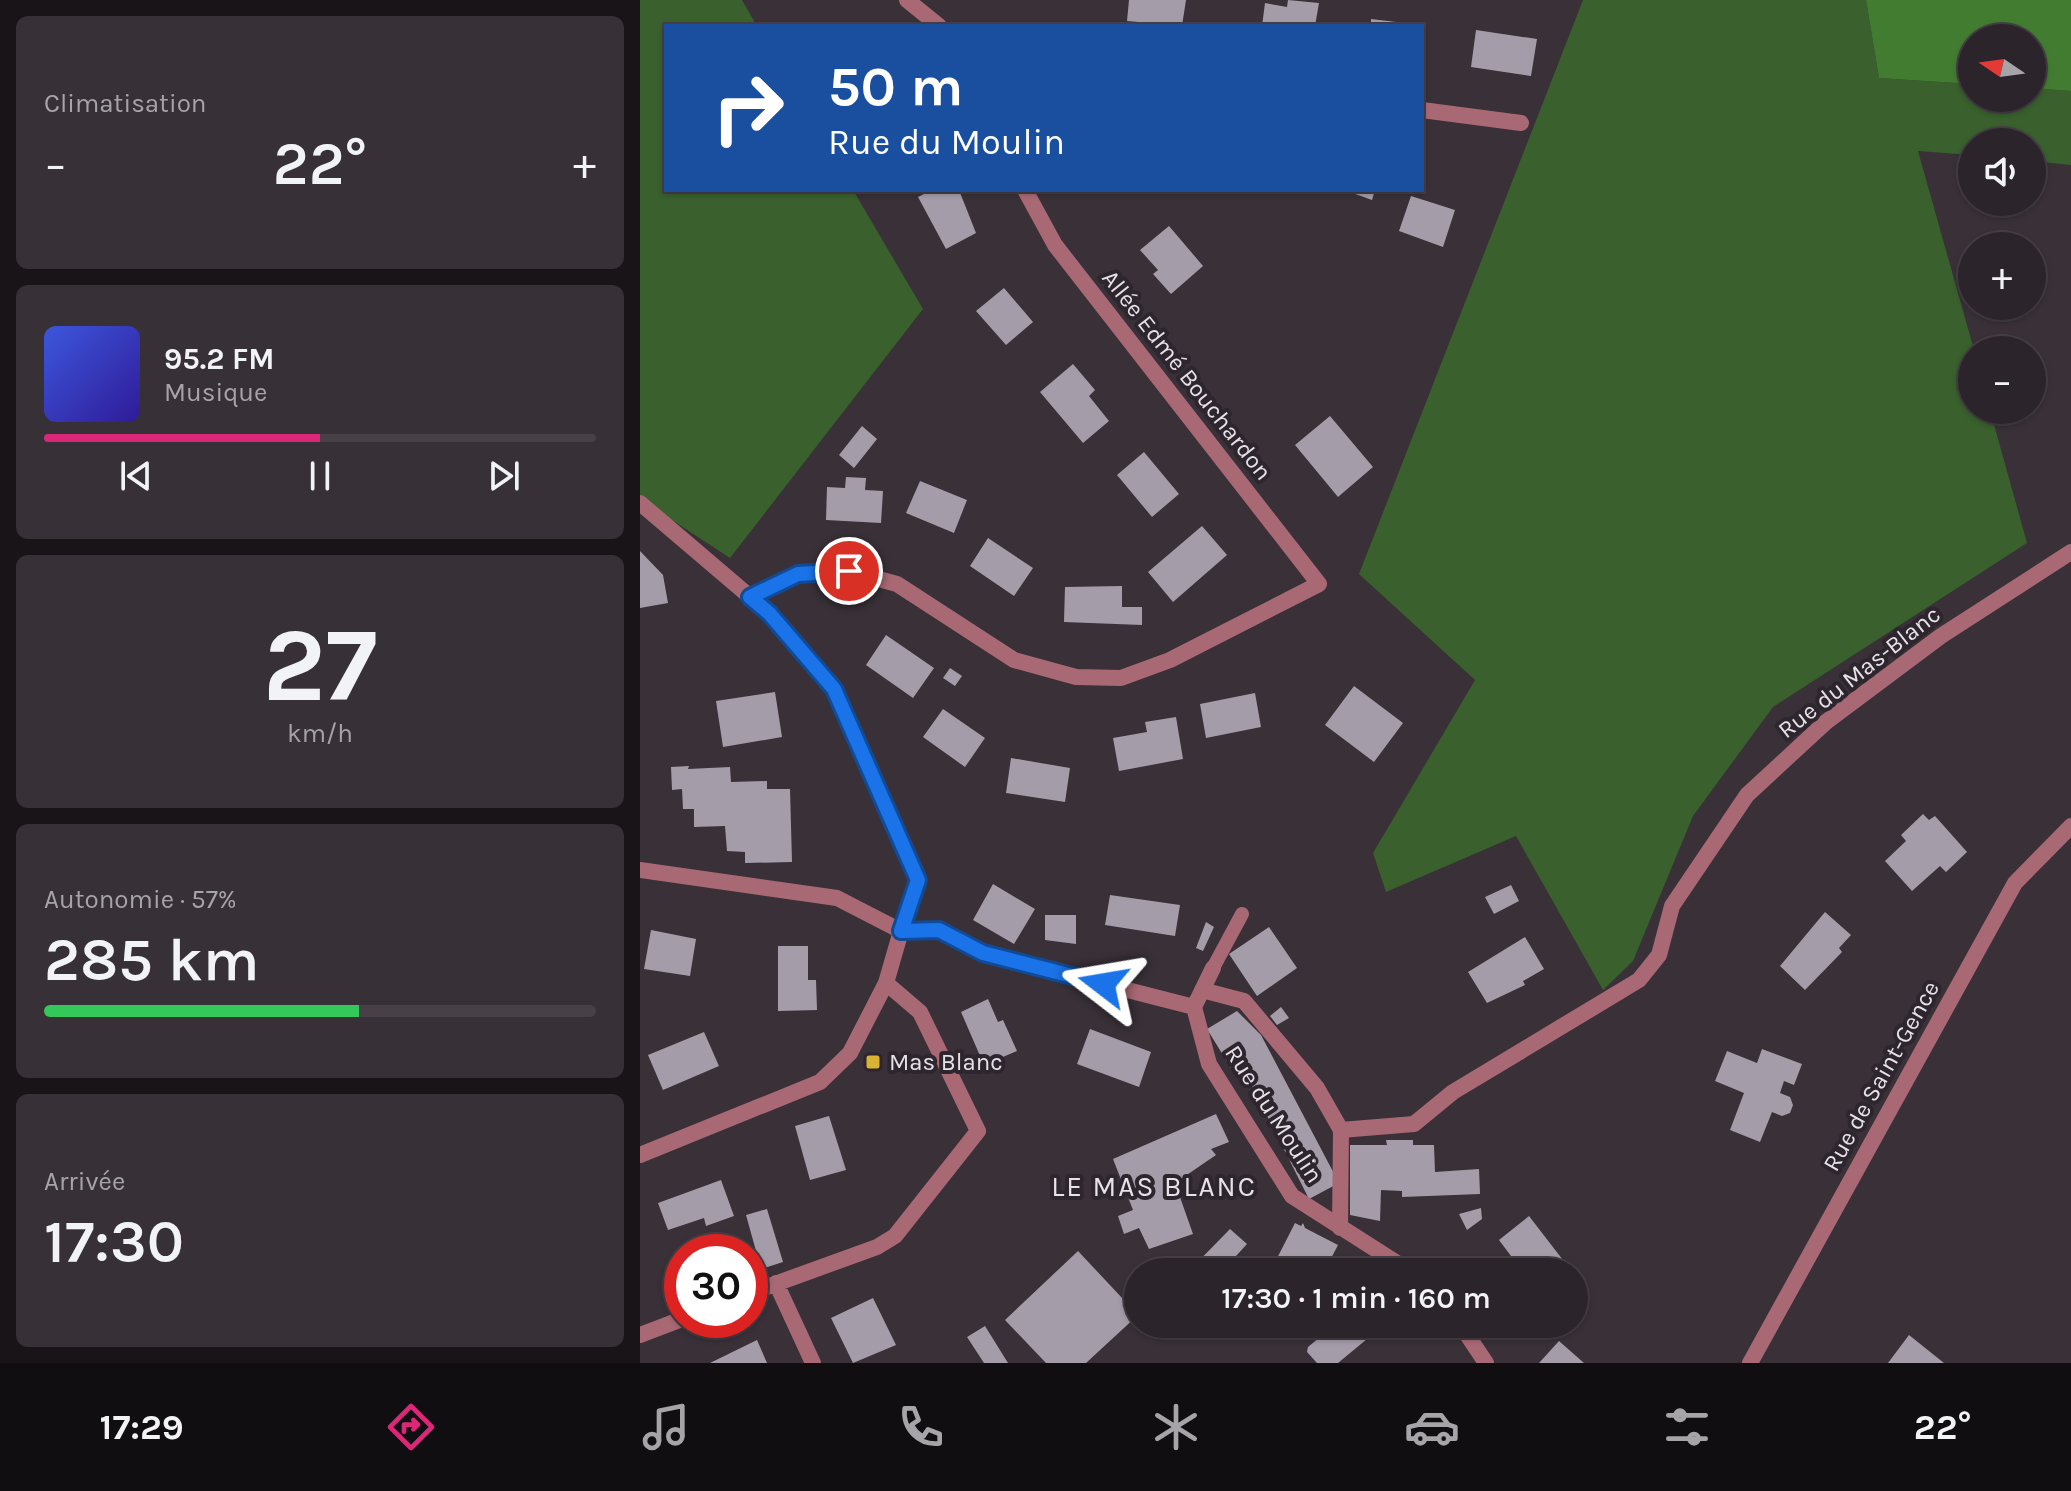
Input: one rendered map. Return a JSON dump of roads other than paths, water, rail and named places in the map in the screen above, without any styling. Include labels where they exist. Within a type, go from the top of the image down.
[{"type":"street","points":[[907,0],[937,24]]},
{"type":"street","points":[[1424,110],[1521,123]]},
{"type":"street","name":"Allée Edmé Bouchardon","points":[[750,597],[798,574],[849,571],[897,584],[1014,660],[1076,677],[1121,678],[1170,660],[1319,584],[1055,245],[1026,192]]},
{"type":"street","points":[[640,503],[769,613],[834,689],[918,880],[886,983],[850,1053],[820,1082],[640,1155]]},
{"type":"street","name":"Rue du Mas-Blanc","points":[[1341,1130],[1414,1124],[1453,1092],[1639,980],[1659,955],[1672,906],[1747,795],[1826,722],[1941,636],[2071,552]]},
{"type":"street","name":"Rue de Saint-Gence","points":[[1750,1363],[2015,883],[2071,826]]},
{"type":"street","points":[[640,870],[837,898],[901,931],[939,930],[983,953],[1194,1007],[1213,968]]},
{"type":"street","points":[[768,1286],[877,1247],[895,1236],[978,1131],[920,1012],[886,983]]},
{"type":"street","name":"Rue du Moulin","points":[[1202,990],[1244,1001],[1317,1088],[1341,1130],[1340,1228]]},
{"type":"street","name":"Rue du Moulin","points":[[1194,1007],[1209,1064],[1292,1196],[1388,1258]]},
{"type":"street","points":[[776,1283],[813,1363]]},
{"type":"street","points":[[640,1335],[664,1326]]},
{"type":"street","points":[[1469,1338],[1486,1363]]},
{"type":"lane","points":[[1213,968],[1242,914]]},
{"type":"place","name":"Mas Blanc","points":[[873,1062]]},
{"type":"district","name":"LE MAS BLANC","points":[[1154,1186]]}]
